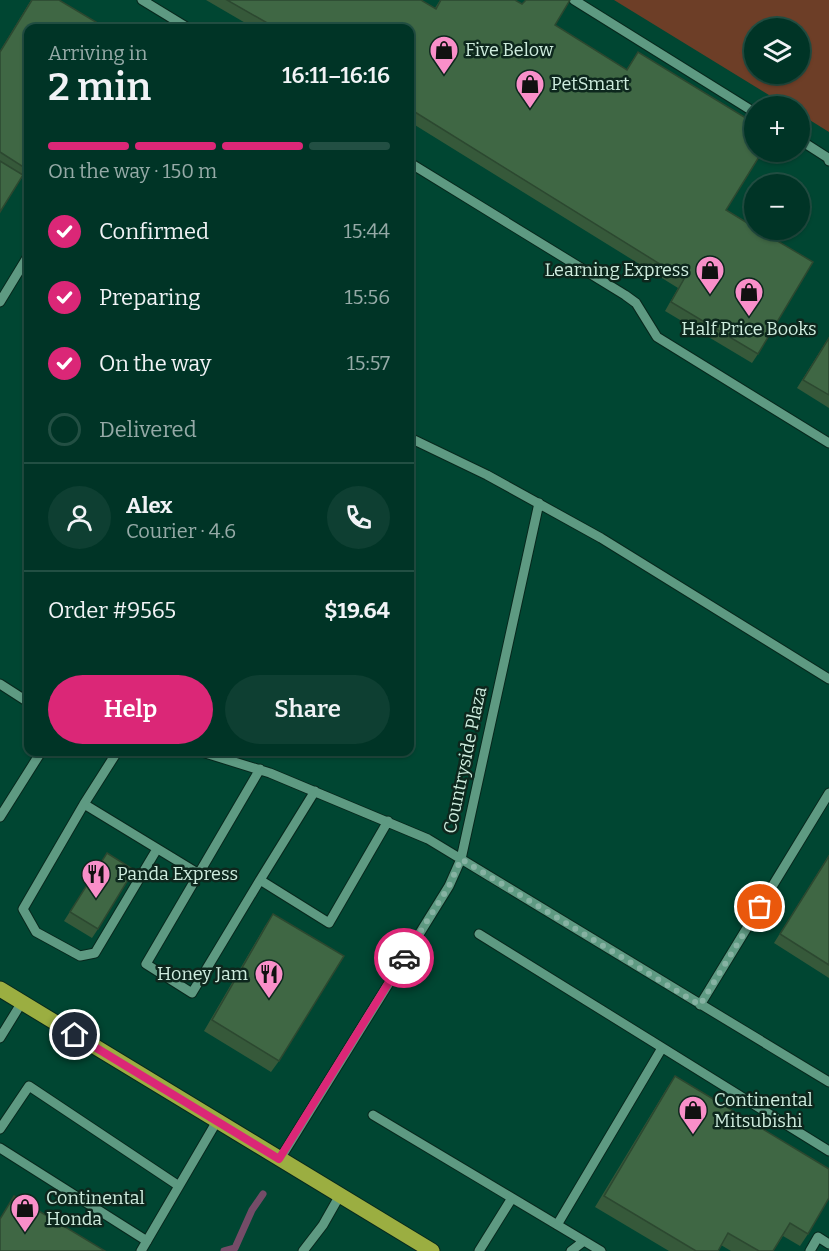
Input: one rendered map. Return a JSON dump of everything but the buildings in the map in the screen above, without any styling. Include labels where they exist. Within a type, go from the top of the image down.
[{"type":"main road","points":[[0,989],[427,1250]]},
{"type":"lane","points":[[142,0],[181,24]]},
{"type":"lane","points":[[574,0],[744,106]]},
{"type":"lane","points":[[169,24],[172,19]]},
{"type":"lane","points":[[810,147],[828,158],[829,161]]},
{"type":"lane","points":[[414,165],[625,295],[636,303],[657,337],[829,443]]},
{"type":"lane","points":[[0,302],[24,263]]},
{"type":"lane","points":[[414,440],[539,502],[829,679]]},
{"type":"lane","name":"Countryside Plaza","points":[[279,1159],[449,886],[461,859],[539,502]]},
{"type":"lane","points":[[0,684],[24,699]]},
{"type":"lane","points":[[0,817],[38,756]]},
{"type":"lane","points":[[114,756],[23,909],[36,932],[80,956],[95,953],[158,849]]},
{"type":"lane","points":[[216,756],[260,769],[428,839],[829,1082]]},
{"type":"lane","points":[[260,769],[146,964],[192,993],[315,791]]},
{"type":"lane","points":[[700,1005],[829,794]]},
{"type":"lane","points":[[84,804],[199,874]]},
{"type":"lane","points":[[260,880],[329,923],[388,821]]},
{"type":"lane","points":[[478,934],[829,1151]]},
{"type":"lane","points":[[0,1038],[22,1002]]},
{"type":"lane","points":[[557,1225],[662,1048]]},
{"type":"lane","points":[[0,1129],[28,1086],[179,1186]]},
{"type":"lane","points":[[373,1115],[601,1251]]},
{"type":"lane","points":[[141,1251],[217,1121]]},
{"type":"lane","points":[[0,1148],[147,1241]]},
{"type":"lane","points":[[304,1251],[324,1225],[340,1196]]},
{"type":"lane","points":[[479,1251],[512,1198]]},
{"type":"lane","points":[[810,1251],[818,1237],[829,1244]]},
{"type":"lane","points":[[571,1251],[584,1241]]},
{"type":"lane","points":[[579,1251],[584,1241]]},
{"type":"shaded area","points":[[614,0],[829,0],[829,132],[810,120],[810,96],[771,96],[751,84],[810,84],[810,18],[744,18],[744,80]]},
{"type":"waterway","points":[[224,1251],[235,1248],[252,1210],[263,1194]]},
{"type":"way so far","points":[[404,958],[449,886],[461,859],[700,1005],[760,907]]},
{"type":"place","name":"Five Below","points":[[444,76]]},
{"type":"place","name":"PetSmart","points":[[530,110]]},
{"type":"place","name":"Learning Express","points":[[710,296]]},
{"type":"place","name":"Half Price Books","points":[[749,318]]},
{"type":"place","name":"Panda Express","points":[[96,900]]},
{"type":"place","name":"Honey Jam","points":[[269,1000]]},
{"type":"place","name":"Continental Mitsubishi","points":[[693,1136]]},
{"type":"place","name":"Continental Honda","points":[[25,1234]]},
{"type":"route","points":[[75,1035],[279,1159],[404,958]]}]
